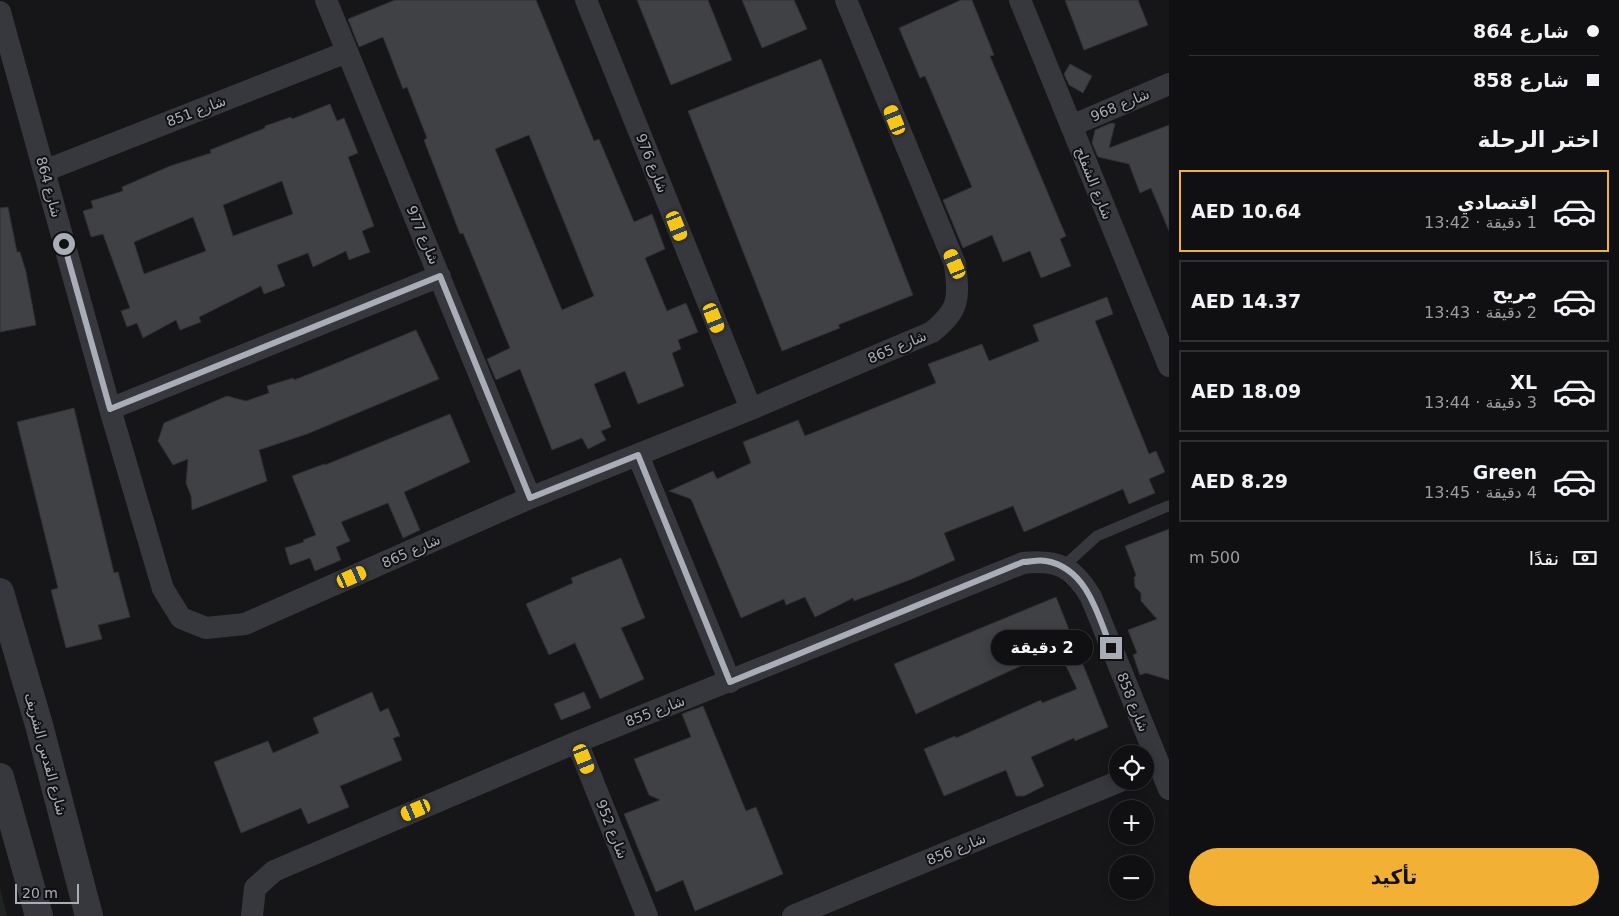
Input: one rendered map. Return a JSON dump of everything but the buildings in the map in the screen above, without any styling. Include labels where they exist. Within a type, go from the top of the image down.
[{"type":"street","name":"شارع 977","points":[[326,0],[530,498]]},
{"type":"street","name":"شارع 976","points":[[586,0],[751,409]]},
{"type":"street","name":"شارع 865","points":[[181,618],[206,628],[245,624],[530,498],[751,409],[932,332],[946,320],[956,304],[958,286],[955,264],[846,0]]},
{"type":"street","name":"شارع الشفلح","points":[[1020,0],[1169,366]]},
{"type":"street","name":"شارع 864","points":[[0,12],[110,409],[163,589],[181,618]]},
{"type":"street","name":"شارع 851","points":[[44,171],[347,52]]},
{"type":"street","name":"شارع 968","points":[[1071,126],[1169,84]]},
{"type":"street","points":[[110,409],[440,276]]},
{"type":"street","points":[[638,455],[730,682]]},
{"type":"street","name":"شارع 855","points":[[252,916],[255,888],[274,871],[577,742],[730,682],[1023,562],[1045,560],[1064,566]]},
{"type":"street","name":"شارع 858","points":[[1064,566],[1081,581],[1091,597],[1144,745]]},
{"type":"street","name":"شارع القدس الشريف","points":[[0,592],[39,725],[90,916]]},
{"type":"street","name":"شارع 952","points":[[577,742],[648,916]]},
{"type":"street","name":"شارع 858","points":[[1154,770],[1169,789]]},
{"type":"street","points":[[0,777],[39,916]]},
{"type":"street","name":"شارع 856","points":[[793,916],[1109,786]]},
{"type":"lane","points":[[1064,566],[1097,536],[1168,506]]},
{"type":"shaded area","points":[[0,888],[7,916],[0,916]]},
{"type":"route","points":[[64,244],[110,409],[440,276],[530,498],[638,455],[730,682],[1023,562],[1045,560],[1064,566],[1081,581],[1091,597],[1111,648]]}]
